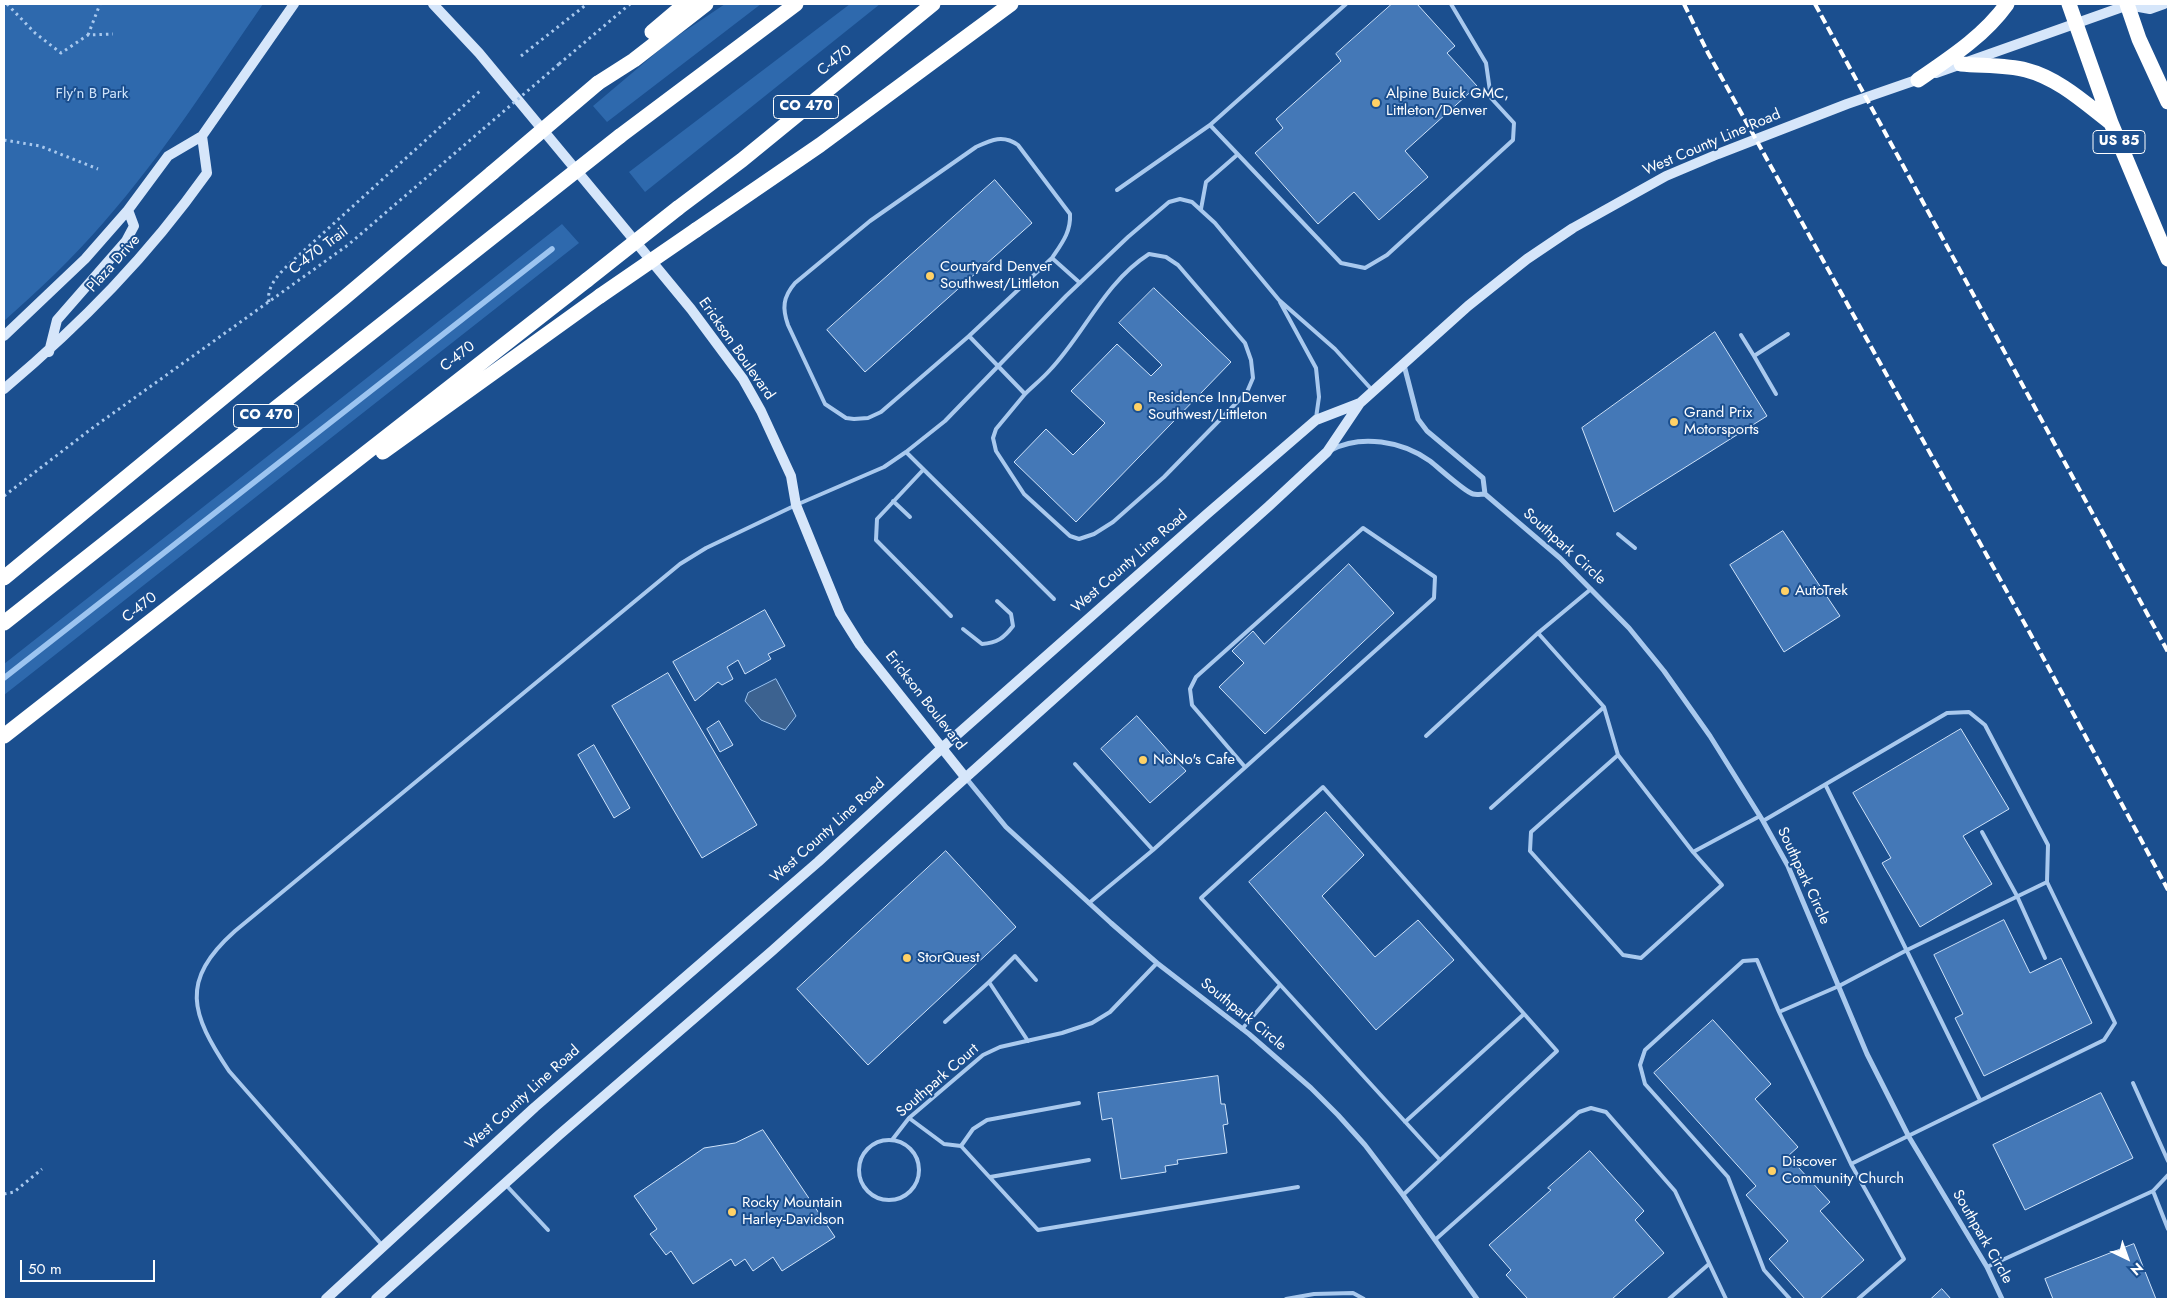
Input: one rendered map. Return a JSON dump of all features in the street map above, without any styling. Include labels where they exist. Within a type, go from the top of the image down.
[{"type":"highway","points":[[4,578],[321,317],[492,173],[598,83],[627,52],[685,4]]},
{"type":"highway","points":[[598,83],[634,60],[706,4]]},
{"type":"highway","name":"CO 470","points":[[4,624],[528,208],[620,136],[796,4]]},
{"type":"highway","name":"C-470","points":[[4,736],[756,148],[933,4]]},
{"type":"highway","points":[[338,474],[358,470],[600,296],[820,145],[1011,4]]},
{"type":"highway","points":[[1918,80],[1958,53],[1995,19],[2007,4]]},
{"type":"highway","name":"US 85","points":[[2069,4],[2111,123],[2168,259]]},
{"type":"highway","points":[[2128,4],[2139,40],[2168,102]]},
{"type":"highway","points":[[1961,64],[2025,69],[2041,75],[2072,92],[2111,123]]},
{"type":"main road","name":"Plaza Drive","points":[[4,336],[85,259],[128,210],[168,156],[202,136],[294,4]]},
{"type":"main road","name":"Erickson Boulevard","points":[[433,4],[479,53],[606,206],[690,309],[742,379],[761,411],[791,476],[796,505],[840,613],[860,645],[965,777]]},
{"type":"main road","name":"West County Line Road","points":[[376,1299],[772,951],[1327,452],[1360,403],[1468,306],[1527,258],[1573,228],[1666,176],[1718,154],[1847,104],[2128,4],[2150,9],[2164,4]]},
{"type":"main road","name":"Plaza Drive","points":[[4,389],[49,352],[109,293],[158,238],[207,172],[202,136]]},
{"type":"main road","points":[[49,352],[57,320],[126,241],[134,226],[128,210]]},
{"type":"main road","name":"West County Line Road","points":[[326,1299],[535,1107],[818,862],[942,748],[1316,420],[1360,403]]},
{"type":"street","name":"Southpark Circle","points":[[1404,365],[1418,419],[1427,431],[1483,478],[1485,494]]},
{"type":"street","name":"Southpark Circle","points":[[1327,452],[1342,444],[1361,440],[1382,442],[1407,449],[1427,459],[1472,494],[1485,494],[1592,588],[1664,671],[1710,736],[1761,818],[1788,866],[1868,1054],[1909,1136],[1987,1267],[2002,1299]]},
{"type":"street","name":"Southpark Circle","points":[[965,777],[1006,827],[1089,903],[1157,963],[1242,1029],[1311,1088],[1338,1115],[1403,1195],[1477,1299]]},
{"type":"lane","points":[[1117,190],[1210,125],[1346,4]]},
{"type":"lane","points":[[1210,125],[1341,263],[1365,268],[1387,254],[1513,140],[1514,123],[1491,98],[1486,63],[1451,4]]},
{"type":"lane","points":[[1010,139],[1018,145],[1070,214],[1071,225],[1052,258],[969,336],[881,412],[868,418],[846,418],[825,404],[785,315],[784,300],[795,283],[870,221],[976,147],[992,140],[1010,139]]},
{"type":"lane","points":[[1201,209],[1206,182],[1236,154]]},
{"type":"lane","points":[[383,1246],[229,1071],[211,1044],[202,1026],[197,991],[200,975],[207,960],[218,946],[680,564],[706,548],[796,505],[884,467],[906,452],[944,421],[1080,283],[1128,237],[1169,202],[1180,198],[1192,202],[1201,209],[1215,222],[1279,300],[1335,350],[1373,391]]},
{"type":"lane","points":[[1149,254],[1166,257],[1178,265],[1228,322],[1244,343],[1250,360],[1253,378],[1247,392],[1164,477],[1113,522],[1094,534],[1079,539],[1070,536],[1024,494],[996,451],[993,438],[996,429],[1025,394],[1050,370],[1102,299],[1132,265],[1149,254]]},
{"type":"lane","points":[[1052,258],[1080,283]]},
{"type":"lane","points":[[1279,300],[1316,368],[1319,397],[1316,420]]},
{"type":"lane","points":[[1754,356],[1788,334]]},
{"type":"lane","points":[[1741,335],[1776,394]]},
{"type":"lane","points":[[969,336],[1025,394]]},
{"type":"lane","points":[[906,452],[1054,599]]},
{"type":"lane","points":[[923,470],[876,519],[876,540],[951,616]]},
{"type":"lane","points":[[893,501],[910,517]]},
{"type":"lane","points":[[1089,903],[1152,850],[1245,767],[1434,598],[1435,577],[1363,528],[1196,677],[1190,689],[1192,705],[1245,767]]},
{"type":"lane","points":[[1618,534],[1635,548]]},
{"type":"lane","points":[[1426,736],[1538,633],[1592,588]]},
{"type":"lane","points":[[963,629],[982,644],[994,644],[1004,638],[1013,626],[1011,614],[997,601]]},
{"type":"lane","points":[[1538,633],[1604,707],[1618,755],[1692,852],[1722,885],[1641,958],[1624,955],[1530,851],[1531,832],[1618,755]]},
{"type":"lane","points":[[1491,808],[1604,707]]},
{"type":"lane","points":[[1692,852],[1826,786],[1947,713],[1969,712],[1985,725],[2048,845],[2047,882],[2115,1023],[2104,1040],[1851,1164]]},
{"type":"lane","points":[[1075,764],[1152,850]]},
{"type":"lane","points":[[1826,786],[1980,1100]]},
{"type":"lane","points":[[1403,1195],[1557,1051],[1323,787],[1201,898],[1440,1160]]},
{"type":"lane","points":[[1982,832],[2018,896],[2046,958]]},
{"type":"lane","points":[[1780,1012],[1839,986],[1907,950],[2047,882]]},
{"type":"lane","points":[[945,1022],[1015,956],[1036,980]]},
{"type":"lane","points":[[1790,1299],[1764,1270],[1728,1177],[1645,1084],[1640,1065],[1645,1050],[1744,961],[1757,960],[1851,1164],[1904,1258],[1858,1299]]},
{"type":"lane","name":"Southpark Court","points":[[892,1140],[909,1118],[983,1055],[1000,1047],[1062,1033],[1092,1023],[1110,1012],[1157,963]]},
{"type":"lane","points":[[989,982],[1028,1041]]},
{"type":"lane","points":[[1242,1029],[1280,984]]},
{"type":"lane","points":[[1405,1122],[1524,1014]]},
{"type":"lane","points":[[2133,1083],[2168,1161]]},
{"type":"lane","points":[[961,1146],[972,1129],[987,1120],[1079,1104]]},
{"type":"lane","points":[[1436,1239],[1578,1112],[1591,1108],[1606,1112],[1675,1191],[1726,1299]]},
{"type":"lane","points":[[909,1118],[944,1144],[961,1146],[1038,1230],[1298,1187]]},
{"type":"lane","points":[[885,1139],[892,1140],[908,1145],[916,1154],[920,1166],[919,1178],[914,1189],[905,1196],[893,1200],[882,1200],[870,1194],[863,1185],[859,1174],[860,1162],[865,1151],[874,1143],[885,1139]]},
{"type":"lane","points":[[990,1178],[1089,1160]]},
{"type":"lane","points":[[1987,1267],[2153,1191],[2168,1175]]},
{"type":"lane","points":[[505,1184],[548,1230]]},
{"type":"lane","points":[[2153,1191],[2168,1229]]},
{"type":"lane","points":[[1669,1299],[1709,1264]]},
{"type":"lane","points":[[1286,1299],[1314,1294],[1353,1293],[1364,1299]]},
{"type":"path","points":[[7,4],[35,33],[61,53],[88,35],[113,34]]},
{"type":"path","points":[[88,35],[100,4]]},
{"type":"path","points":[[521,56],[586,4]]},
{"type":"path","name":"C-470 Trail","points":[[4,496],[91,429],[348,245],[630,4]]},
{"type":"path","points":[[269,302],[268,297],[271,286],[288,265],[481,90]]},
{"type":"path","points":[[4,140],[40,146],[98,170]]},
{"type":"path","points":[[4,1194],[14,1192],[42,1169]]},
{"type":"green space","name":"Fly’n B Park","points":[[4,4],[263,4],[187,116],[126,196],[68,261],[4,321]]},
{"type":"green space","points":[[725,4],[761,4],[607,122],[593,106],[670,41]]},
{"type":"green space","points":[[850,4],[880,4],[645,192],[629,172]]},
{"type":"green space","points":[[562,224],[579,243],[4,695],[4,664]]},
{"type":"shaded area","points":[[776,679],[796,716],[785,730],[761,720],[745,701],[748,693]]},
{"type":"building","name":"Alpine Buick GMC, Littleton/Denver","points":[[1392,4],[1417,4],[1455,46],[1447,53],[1477,86],[1405,151],[1428,177],[1379,220],[1354,192],[1318,224],[1255,153],[1283,128],[1276,119],[1341,61],[1336,54]]},
{"type":"building","name":"Courtyard Denver Southwest/Littleton","points":[[995,180],[1032,223],[865,372],[827,330]]},
{"type":"building","name":"Residence Inn Denver Southwest/Littleton","points":[[1154,288],[1231,362],[1076,522],[1014,462],[1046,429],[1073,455],[1105,423],[1071,391],[1117,344],[1151,376],[1162,365],[1119,323]]},
{"type":"building","name":"Grand Prix Motorsports","points":[[1715,332],[1767,416],[1614,512],[1582,428]]},
{"type":"building","name":"AutoTrek","points":[[1783,531],[1840,616],[1784,652],[1730,565]]},
{"type":"building","points":[[1349,564],[1394,613],[1265,734],[1219,687],[1244,663],[1232,651],[1253,631],[1264,644]]},
{"type":"building","points":[[765,610],[785,646],[768,654],[771,659],[745,674],[738,660],[727,667],[733,679],[722,685],[718,682],[695,701],[673,662]]},
{"type":"building","points":[[668,673],[757,825],[702,858],[612,706]]},
{"type":"building","name":"NoNo's Cafe","points":[[1137,716],[1186,771],[1150,803],[1101,749]]},
{"type":"building","points":[[719,721],[733,745],[720,752],[707,729]]},
{"type":"building","points":[[1961,729],[2009,809],[1963,836],[1992,884],[1920,927],[1882,863],[1891,858],[1853,793]]},
{"type":"building","points":[[594,745],[630,808],[614,818],[578,755]]},
{"type":"building","points":[[1326,812],[1364,855],[1322,896],[1375,957],[1418,920],[1454,960],[1376,1030],[1249,882]]},
{"type":"building","name":"StorQuest","points":[[946,851],[1016,927],[868,1065],[797,989]]},
{"type":"building","points":[[2004,920],[2030,973],[2061,958],[2092,1023],[1984,1076],[1955,1018],[1963,1014],[1934,955]]},
{"type":"building","name":"Discover Community Church","points":[[1713,1020],[1771,1084],[1755,1099],[1798,1147],[1788,1156],[1830,1202],[1820,1211],[1864,1260],[1820,1299],[1805,1299],[1769,1259],[1788,1241],[1746,1195],[1756,1186],[1654,1073]]},
{"type":"building","points":[[1218,1076],[1221,1104],[1225,1104],[1228,1124],[1223,1125],[1227,1153],[1177,1160],[1178,1164],[1165,1166],[1166,1172],[1121,1179],[1112,1118],[1102,1120],[1098,1093]]},
{"type":"building","points":[[2101,1093],[2133,1158],[2025,1210],[1993,1145]]},
{"type":"building","name":"Rocky Mountain Harley-Davidson","points":[[763,1130],[835,1237],[782,1271],[773,1257],[753,1271],[745,1259],[735,1266],[731,1259],[693,1284],[671,1251],[666,1255],[650,1234],[657,1229],[634,1196],[704,1148],[735,1143]]},
{"type":"building","points":[[1590,1151],[1644,1211],[1635,1220],[1664,1253],[1612,1299],[1528,1299],[1506,1275],[1511,1270],[1489,1245],[1551,1190],[1548,1188]]},
{"type":"building","points":[[2134,1244],[2156,1299],[2053,1299],[2045,1279]]},
{"type":"building","points":[[1942,1289],[1951,1299],[1931,1299]]},
{"type":"waterway","points":[[4,678],[552,249]]},
{"type":"railway","points":[[1684,4],[1708,53],[2031,635],[2168,890]]},
{"type":"railway","points":[[1815,4],[2168,652]]},
{"type":"place","name":"Alpine Buick GMC, Littleton/Denver","points":[[1376,103]]},
{"type":"place","name":"Courtyard Denver Southwest/Littleton","points":[[930,276]]},
{"type":"place","name":"Residence Inn Denver Southwest/Littleton","points":[[1138,407]]},
{"type":"place","name":"Grand Prix Motorsports","points":[[1674,422]]},
{"type":"place","name":"AutoTrek","points":[[1785,591]]},
{"type":"place","name":"NoNo's Cafe","points":[[1143,760]]},
{"type":"place","name":"StorQuest","points":[[907,958]]},
{"type":"place","name":"Discover Community Church","points":[[1772,1171]]},
{"type":"place","name":"Rocky Mountain Harley-Davidson","points":[[732,1212]]}]
